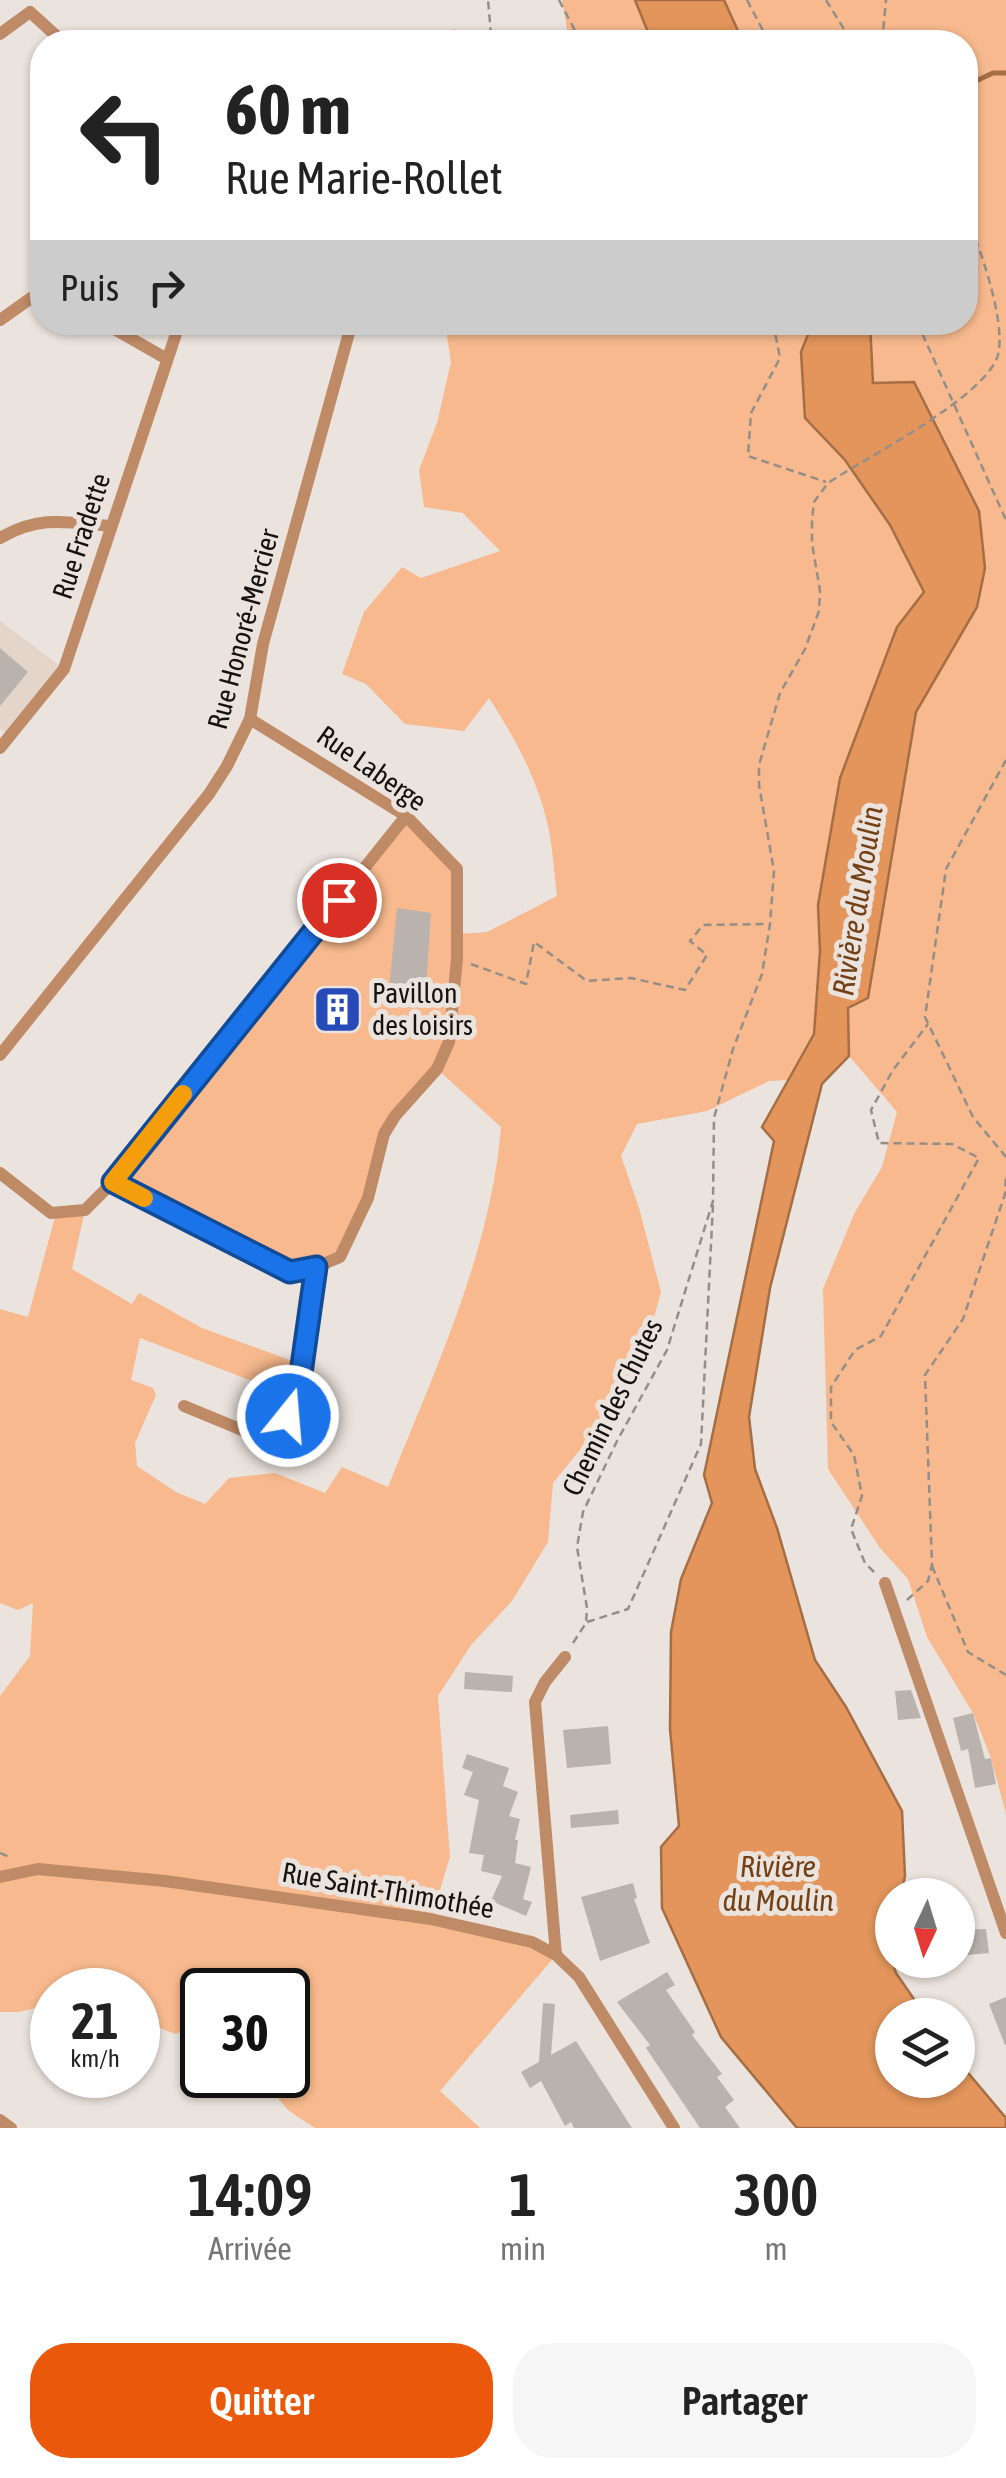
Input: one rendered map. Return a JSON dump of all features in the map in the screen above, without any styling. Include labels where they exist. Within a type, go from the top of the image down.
[{"type":"street","points":[[0,34],[30,12],[50,30]]},
{"type":"street","points":[[0,320],[30,299]]},
{"type":"street","points":[[125,335],[167,359]]},
{"type":"street","name":"Rue Fradette","points":[[0,748],[5,732],[64,669],[175,335]]},
{"type":"street","name":"Rue Honoré-Mercier","points":[[0,1055],[228,766],[250,719],[263,644],[348,335]]},
{"type":"street","points":[[0,538],[24,524],[110,526]]},
{"type":"street","name":"Rue Laberge","points":[[250,719],[406,816],[457,869],[457,958]]},
{"type":"street","points":[[0,1172],[51,1212],[85,1210],[113,1182],[406,816]]},
{"type":"street","points":[[113,1182],[290,1272],[340,1257],[368,1198],[384,1134],[437,1069],[449,1042],[457,958]]},
{"type":"street","points":[[184,1406],[259,1436],[288,1416],[301,1373],[316,1267]]},
{"type":"street","points":[[885,1583],[1006,1933]]},
{"type":"street","points":[[556,1955],[535,1702],[565,1657]]},
{"type":"street","name":"Rue Saint-Thimothée","points":[[0,1877],[38,1869],[165,1880],[430,1919],[532,1942],[556,1955],[579,1977],[674,2128]]},
{"type":"street","points":[[0,2120],[12,2128]]},
{"type":"path","points":[[488,0],[490,30]]},
{"type":"path","points":[[559,0],[574,30]]},
{"type":"path","points":[[747,0],[763,30]]},
{"type":"path","points":[[826,0],[845,30]]},
{"type":"path","points":[[883,30],[886,0]]},
{"type":"path","points":[[776,335],[780,358],[752,414],[748,456],[828,483],[954,404],[977,386],[998,357],[1000,335],[978,250]]},
{"type":"path","points":[[923,335],[1006,520]]},
{"type":"path","name":"Chemin des Chutes","points":[[586,1623],[586,1590],[576,1547],[584,1512],[617,1441],[667,1350],[713,1201],[714,1118],[733,1048],[762,974],[774,871],[759,765],[780,693],[805,649],[818,612],[820,590],[812,520],[814,502],[828,483]]},
{"type":"path","points":[[1006,760],[946,869],[924,1017],[974,1117],[1006,1157]]},
{"type":"path","points":[[457,958],[526,984],[534,942],[587,981],[631,978],[685,990],[707,955],[690,941],[703,925],[770,924]]},
{"type":"path","points":[[885,1583],[865,1563],[851,1529],[862,1496],[854,1455],[831,1422],[831,1387],[855,1350],[881,1336],[979,1158],[952,1144],[879,1143],[871,1110],[893,1070],[928,1024]]},
{"type":"path","points":[[894,1610],[928,1581],[932,1565],[925,1375],[963,1319],[1005,1194],[1006,1175]]},
{"type":"path","points":[[565,1657],[586,1623],[628,1609],[700,1444],[713,1201]]},
{"type":"path","points":[[932,1565],[968,1652],[1006,1674]]},
{"type":"shaded area","points":[[562,0],[635,0],[647,30],[567,30]]},
{"type":"shaded area","points":[[724,0],[1006,0],[1006,1814],[991,1758],[973,1713],[927,1637],[908,1579],[880,1548],[828,1469],[823,1289],[855,1212],[882,1167],[897,1112],[849,1056],[848,1008],[868,998],[916,712],[977,608],[979,511],[915,382],[873,384],[871,335],[978,335],[978,30],[738,30]]},
{"type":"shaded area","points":[[447,335],[808,335],[801,352],[805,418],[845,460],[890,525],[924,592],[897,627],[829,851],[818,905],[820,951],[814,1034],[788,1080],[769,1081],[707,1111],[637,1124],[621,1156],[661,1292],[646,1347],[600,1425],[553,1483],[548,1542],[512,1601],[471,1645],[438,1696],[450,1857],[431,1919],[556,1955],[440,2091],[480,2128],[315,2128],[289,2111],[278,2098],[310,2098],[310,1968],[180,1968],[180,2032],[175,2034],[160,2028],[160,1968],[30,1968],[30,2009],[0,2012],[0,1696],[30,1656],[33,1603],[18,1610],[0,1603],[0,1309],[28,1317],[56,1213],[85,1210],[72,1269],[132,1304],[139,1293],[202,1328],[303,1365],[294,1397],[140,1338],[131,1380],[153,1388],[156,1395],[135,1443],[137,1466],[176,1492],[205,1504],[229,1478],[275,1473],[325,1493],[342,1467],[388,1487],[473,1266],[486,1220],[501,1127],[437,1069],[395,1116],[340,1257],[291,1272],[113,1182],[406,816],[457,869],[459,934],[487,932],[557,896],[550,834],[538,791],[489,698],[464,731],[405,724],[366,684],[342,674],[364,612],[402,567],[421,578],[500,551],[463,513],[424,507],[419,470],[437,423],[451,362]]},
{"type":"shaded area","points":[[0,621],[64,669],[10,736],[0,728]]},
{"type":"water","points":[[635,0],[724,0],[738,30],[647,30]]},
{"type":"water","name":"Rivière du Moulin","points":[[808,335],[871,335],[873,383],[914,382],[979,511],[985,568],[977,607],[916,712],[868,998],[848,1008],[849,1056],[822,1084],[770,1288],[749,1417],[755,1469],[777,1528],[815,1660],[846,1707],[902,1811],[905,1878],[875,1878],[875,1978],[899,1978],[913,1998],[875,1998],[875,2098],[975,2098],[975,2081],[1006,2118],[1006,2128],[797,2128],[721,2037],[662,1908],[661,1847],[679,1826],[670,1729],[671,1632],[681,1579],[712,1503],[704,1475],[774,1141],[762,1127],[814,1034],[820,951],[818,905],[840,778],[897,627],[924,592],[890,525],[845,460],[805,418],[801,352]]},
{"type":"building","points":[[0,648],[28,672],[0,706]]},
{"type":"building","points":[[397,908],[431,913],[426,987],[421,993],[389,990]]},
{"type":"building","name":"Pavillon des loisirs","points":[[342,986],[358,1000],[332,1031],[315,1017]]},
{"type":"building","points":[[465,1672],[513,1676],[512,1692],[464,1689]]},
{"type":"building","points":[[911,1690],[921,1718],[898,1720],[895,1691]]},
{"type":"building","points":[[973,1713],[985,1759],[991,1758],[996,1784],[975,1788],[968,1749],[961,1751],[953,1718]]},
{"type":"building","points":[[608,1726],[611,1764],[567,1768],[563,1730]]},
{"type":"building","points":[[467,1754],[509,1768],[503,1786],[518,1792],[509,1816],[520,1819],[515,1863],[531,1867],[523,1899],[532,1902],[526,1916],[491,1901],[502,1876],[481,1871],[484,1855],[469,1853],[479,1800],[464,1795],[473,1772],[462,1768]]},
{"type":"building","points":[[618,1810],[619,1824],[571,1828],[570,1815]]},
{"type":"building","points":[[633,1883],[637,1898],[634,1899],[650,1943],[600,1961],[581,1897]]},
{"type":"building","points":[[986,1929],[989,1953],[975,1954],[975,1930]]},
{"type":"building","points":[[667,1972],[675,1985],[666,1990],[695,2032],[692,2035],[722,2074],[717,2077],[734,2100],[725,2107],[740,2128],[700,2128],[646,2048],[650,2045],[617,2002]]},
{"type":"building","points":[[1006,1997],[1006,2045],[1005,2045],[989,2004]]},
{"type":"building","points":[[543,2003],[555,2004],[551,2055],[576,2041],[632,2128],[574,2128],[571,2122],[565,2126],[541,2081],[530,2088],[521,2072],[539,2062]]},
{"type":"waterway","points":[[978,80],[993,73],[1006,73]]},
{"type":"slow traffic","points":[[144,1198],[113,1182],[183,1094]]},
{"type":"place","name":"Pavillon des loisirs","points":[[337,1009]]},
{"type":"route","points":[[288,1416],[301,1373],[316,1267],[290,1272],[113,1182],[339,900]]}]
